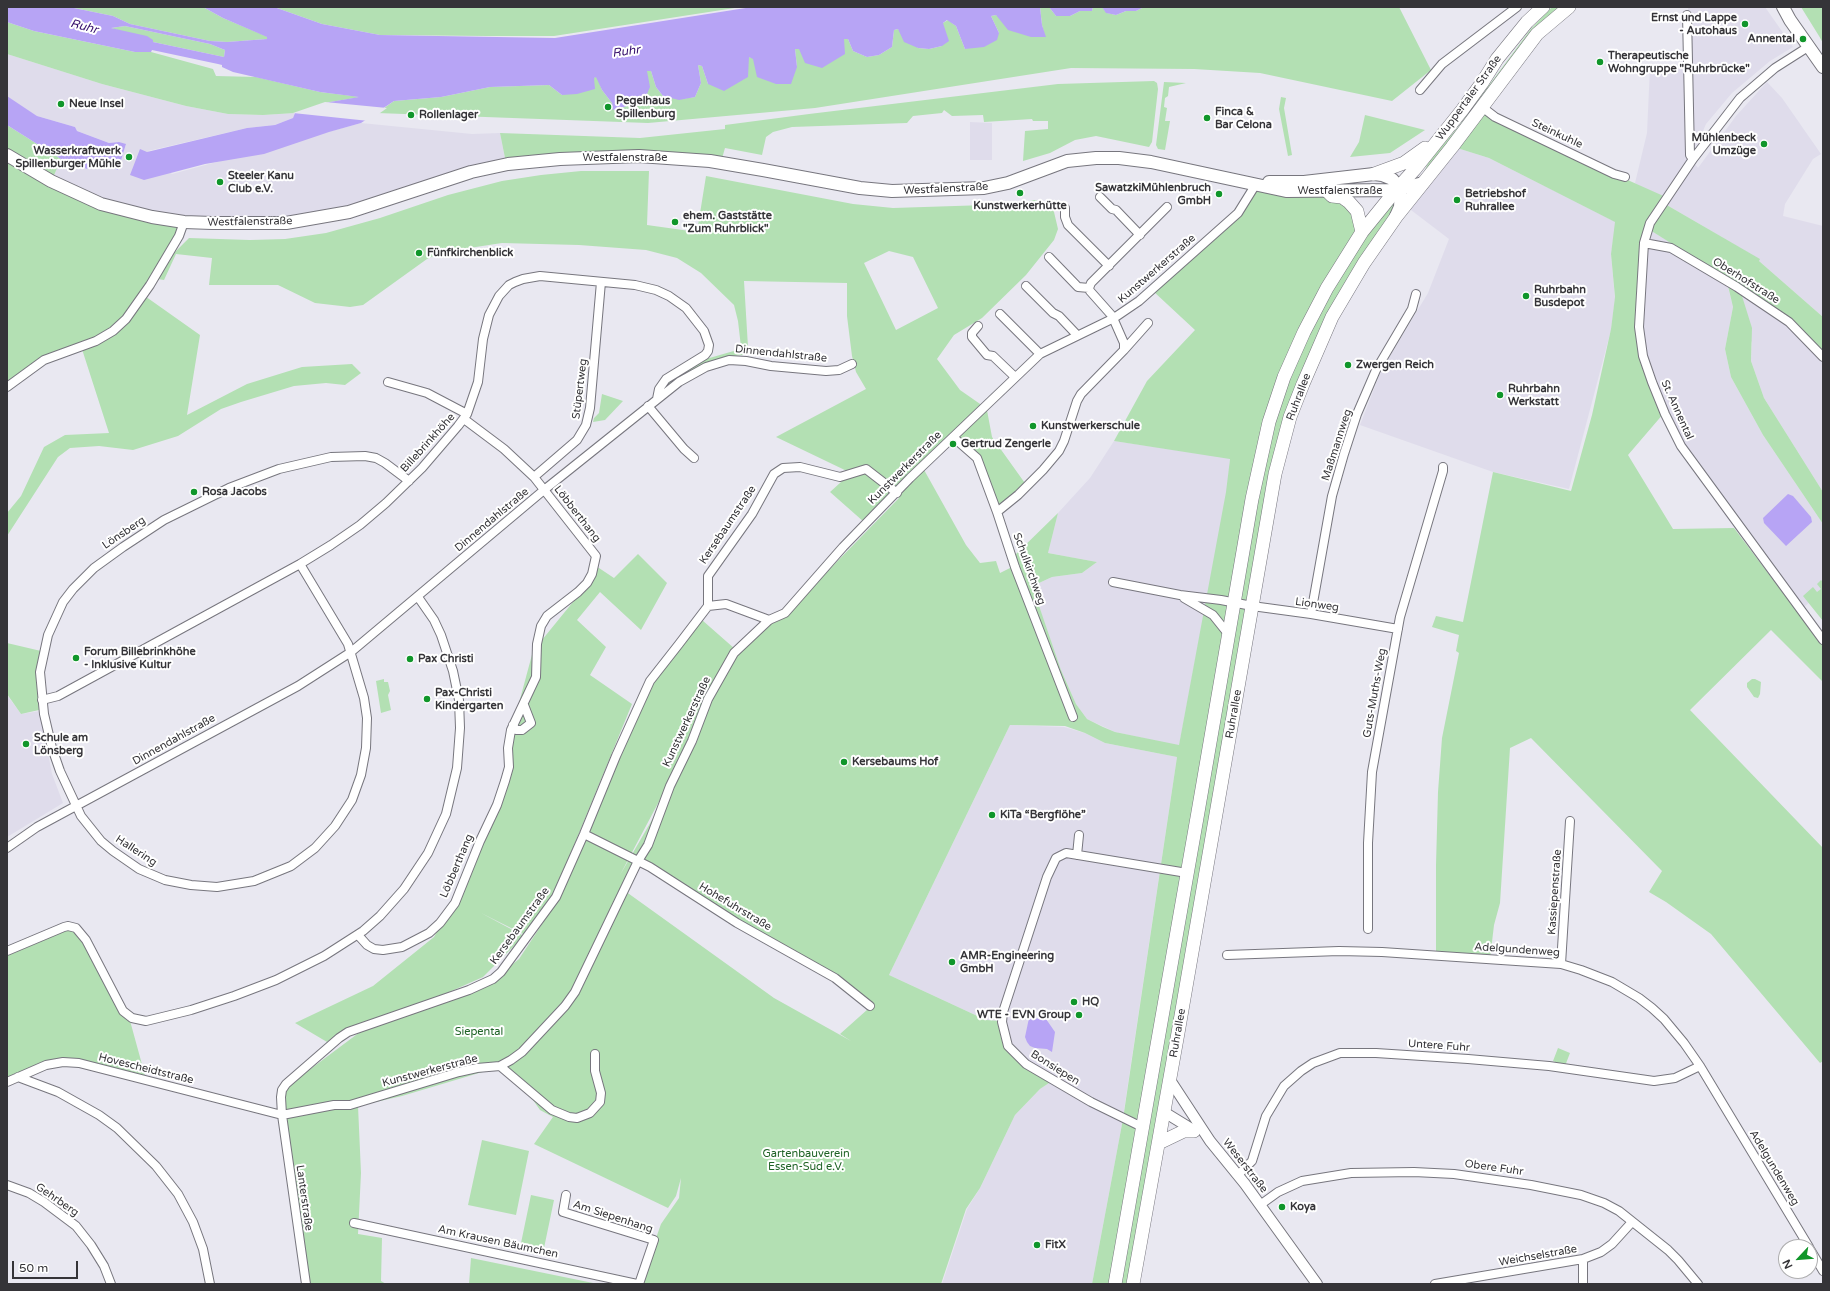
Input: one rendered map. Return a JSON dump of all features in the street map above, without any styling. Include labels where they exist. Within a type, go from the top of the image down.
[{"type":"main road","name":"Wuppertaler Straße","points":[[1399,189],[1463,109],[1497,59],[1527,22],[1543,7]]},
{"type":"main road","name":"Wuppertaler Straße","points":[[1425,180],[1452,147],[1537,34],[1569,7]]},
{"type":"main road","points":[[1781,8],[1823,67]]},
{"type":"main road","points":[[1374,174],[1412,159],[1420,151],[1437,141]]},
{"type":"main road","name":"Westfalenstraße","points":[[7,155],[58,184],[101,204],[138,215],[184,222],[262,224],[317,219],[349,212],[471,172],[508,164],[560,158],[639,156],[710,161],[860,188],[892,192],[984,188],[1008,184],[1067,161],[1096,158],[1119,158],[1151,162],[1286,191],[1399,189],[1425,180]]},
{"type":"main road","name":"Westfalenstraße","points":[[1256,184],[1273,182],[1304,182],[1374,174],[1392,179],[1399,189]]},
{"type":"main road","name":"Ruhrallee","points":[[1133,1284],[1159,1143],[1275,474],[1290,417],[1323,338],[1343,298],[1364,262],[1425,180]]},
{"type":"main road","points":[[1396,217],[1400,207],[1399,189]]},
{"type":"main road","name":"Ruhrallee","points":[[1114,1284],[1234,602],[1260,458],[1269,422],[1284,378],[1304,332],[1327,288],[1362,232],[1399,189]]},
{"type":"main road","points":[[1327,191],[1332,196],[1342,197],[1350,202],[1357,212],[1362,232]]},
{"type":"main road","points":[[1150,1082],[1164,1112]]},
{"type":"main road","points":[[1142,1127],[1150,1130],[1159,1143],[1184,1131],[1194,1131]]},
{"type":"street","points":[[1420,90],[1442,64],[1516,7]]},
{"type":"street","points":[[1687,15],[1690,155],[1693,159]]},
{"type":"street","name":"St. Annental","points":[[1808,46],[1775,68],[1740,98],[1693,159],[1650,223],[1644,243],[1639,327],[1640,341],[1650,376],[1664,414],[1681,446],[1823,640]]},
{"type":"street","name":"Steinkuhle","points":[[1478,112],[1495,117],[1614,174],[1625,177]]},
{"type":"street","name":"Kunstwerkerstraße","points":[[282,1115],[334,1105],[350,1105],[459,1072],[476,1068],[500,1066],[522,1052],[571,999],[638,861],[648,844],[670,786],[692,741],[708,699],[734,653],[769,620],[786,613],[843,547],[953,436],[1040,354],[1127,311],[1151,292],[1238,213],[1256,184]]},
{"type":"street","points":[[1100,197],[1112,210],[1116,210],[1140,235]]},
{"type":"street","points":[[1089,288],[1091,283],[1167,207]]},
{"type":"street","points":[[1065,208],[1065,217],[1068,225],[1109,266]]},
{"type":"street","points":[[7,387],[44,360],[96,341],[113,331],[126,318],[150,285],[179,236],[184,222]]},
{"type":"street","name":"Oberhofstraße","points":[[1644,243],[1671,248],[1737,287],[1789,322],[1823,357]]},
{"type":"street","points":[[1049,257],[1078,287],[1089,288]]},
{"type":"street","name":"Billebrinkhöhe","points":[[42,700],[58,696],[300,564],[360,525],[409,481],[465,416],[478,382],[485,327],[491,308],[503,290],[519,280],[531,277],[549,277],[645,287],[669,296],[686,308],[704,331],[709,345],[708,351],[705,355],[666,379],[659,389],[657,398]]},
{"type":"street","name":"Stüpertweg","points":[[534,477],[577,440],[586,424],[590,408],[602,282]]},
{"type":"street","points":[[1026,286],[1053,313],[1059,316],[1077,335]]},
{"type":"street","points":[[1089,288],[1113,318],[1124,343],[1124,350]]},
{"type":"street","name":"Maßmannweg","points":[[1312,614],[1332,496],[1344,454],[1376,370],[1412,309],[1416,294]]},
{"type":"street","points":[[1000,314],[1040,354]]},
{"type":"street","points":[[997,512],[1010,503],[1055,456],[1064,441],[1076,403],[1081,394],[1148,323]]},
{"type":"street","points":[[978,326],[972,332],[972,337],[987,355],[993,356],[1015,377]]},
{"type":"street","name":"Dinnendahlstraße","points":[[7,848],[37,827],[298,686],[351,652],[544,490],[657,398],[679,382],[706,367],[729,360],[746,360],[772,366],[826,371],[838,370],[852,364]]},
{"type":"street","points":[[388,382],[427,394],[465,416]]},
{"type":"street","points":[[648,406],[684,449],[694,458]]},
{"type":"street","name":"Löbberthang","points":[[358,935],[374,949],[393,949],[421,939],[429,933],[455,903],[480,840],[497,805],[509,767],[508,748],[513,725],[524,705],[536,677],[536,644],[541,626],[547,616],[578,592],[587,583],[592,574],[596,556],[534,477],[465,416]]},
{"type":"street","name":"Schulkirchweg","points":[[953,436],[977,458],[997,512],[1014,567],[1073,718]]},
{"type":"street","name":"Lönsberg","points":[[76,806],[60,771],[46,728],[40,672],[44,647],[63,602],[73,589],[94,568],[164,520],[243,482],[293,465],[331,457],[347,456],[376,458],[396,470],[409,481]]},
{"type":"street","name":"Guts-Muths-Weg","points":[[1368,929],[1368,843],[1372,772],[1403,602],[1444,470],[1443,466]]},
{"type":"street","name":"Kersebaumstraße","points":[[282,1115],[281,1097],[282,1090],[286,1084],[339,1038],[358,1028],[469,990],[493,979],[501,972],[551,905],[584,834],[616,756],[650,681],[708,606],[708,576],[752,514],[774,474],[783,468],[800,467],[840,477],[866,469],[871,471],[897,493]]},
{"type":"street","points":[[300,564],[344,635],[351,652]]},
{"type":"street","points":[[1112,582],[1180,595],[1234,602]]},
{"type":"street","points":[[1180,595],[1213,615],[1229,635]]},
{"type":"street","points":[[7,951],[68,926],[76,928],[86,940],[123,1011],[132,1018],[146,1021],[191,1010],[234,996],[269,982],[324,956],[358,935],[393,903],[425,858],[446,814],[457,768],[460,728],[458,694],[454,671],[439,630],[430,612],[418,597]]},
{"type":"street","name":"Lionweg","points":[[1234,602],[1398,629]]},
{"type":"street","points":[[708,606],[726,604],[769,620]]},
{"type":"street","name":"Hallering","points":[[76,806],[91,829],[113,851],[139,869],[179,884],[204,887],[230,886],[267,877],[291,866],[315,848],[335,826],[352,800],[361,775],[366,748],[367,718],[360,680],[351,652]]},
{"type":"street","points":[[513,725],[516,730],[522,730],[531,723],[524,705]]},
{"type":"street","name":"Kassiepenstraße","points":[[1561,964],[1570,821]]},
{"type":"street","name":"Hohefuhrstraße","points":[[584,834],[638,861],[737,923],[835,978],[870,1006]]},
{"type":"street","points":[[1077,855],[1079,835]]},
{"type":"street","name":"Bonsiepen","points":[[1142,1127],[1071,1091],[1026,1064],[1008,1046],[1002,1022],[1006,1000],[1047,877],[1056,858],[1066,853],[1187,873]]},
{"type":"street","name":"Adelgundenweg","points":[[1227,955],[1339,951],[1382,952],[1561,964],[1601,977],[1639,998],[1664,1019],[1675,1031],[1700,1066],[1804,1239]]},
{"type":"street","name":"Untere Fuhr","points":[[1238,1175],[1252,1161],[1266,1116],[1284,1086],[1313,1063],[1340,1053],[1376,1053],[1549,1066],[1654,1081],[1675,1078],[1700,1066]]},
{"type":"street","points":[[500,1066],[552,1110],[568,1117],[577,1118],[590,1113],[600,1102],[601,1094],[595,1071],[595,1054]]},
{"type":"street","name":"Hovescheidtstraße","points":[[7,1082],[46,1065],[63,1062],[79,1063],[282,1115]]},
{"type":"street","points":[[18,1077],[58,1092],[98,1114],[117,1128],[156,1166],[178,1194],[193,1222],[203,1249],[210,1284]]},
{"type":"street","name":"Weserstraße","points":[[1170,1080],[1210,1141],[1238,1175],[1317,1284]]},
{"type":"street","name":"Weserstraße","points":[[1164,1112],[1210,1141]]},
{"type":"street","name":"Lanterstraße","points":[[282,1115],[306,1284]]},
{"type":"street","name":"Obere Fuhr","points":[[1260,1205],[1278,1192],[1302,1181],[1351,1173],[1414,1172],[1507,1181],[1556,1190],[1604,1203],[1619,1211],[1678,1260],[1698,1284]]},
{"type":"street","name":"Gehrberg","points":[[7,1185],[29,1193],[44,1202],[76,1226],[91,1244],[111,1284]]},
{"type":"street","name":"Am Siepenhang","points":[[566,1196],[563,1212],[654,1240],[638,1284]]},
{"type":"street","name":"Weichselstraße","points":[[1435,1284],[1583,1259],[1601,1252],[1612,1244],[1632,1222]]},
{"type":"street","name":"Am Krausen Bäumchen","points":[[354,1223],[638,1284]]},
{"type":"street","points":[[1583,1259],[1583,1284]]},
{"type":"shaded area","points":[[1688,7],[1765,7],[1793,47],[1770,61],[1732,93],[1706,124],[1697,145],[1694,147]]},
{"type":"shaded area","points":[[7,54],[102,84],[186,106],[228,114],[263,115],[295,113],[293,118],[275,125],[247,128],[148,151],[172,174],[361,123],[472,134],[500,133],[506,163],[348,210],[286,223],[151,217],[52,180],[61,159],[87,169],[91,159],[117,170],[126,145],[119,142],[109,143],[77,131],[75,127],[37,116],[7,96]]},
{"type":"shaded area","points":[[1686,64],[1689,156],[1698,168],[1736,116],[1767,82],[1782,98],[1821,154],[1813,159],[1785,204],[1783,216],[1823,226],[1823,317],[1759,261],[1759,259],[1665,204],[1635,183],[1647,133],[1650,67]]},
{"type":"shaded area","points":[[970,122],[992,123],[992,160],[970,160]]},
{"type":"shaded area","points":[[1457,148],[1489,158],[1616,222],[1611,254],[1615,299],[1611,330],[1569,489],[1493,472],[1360,425],[1381,371],[1428,293],[1449,239],[1407,207]]},
{"type":"shaded area","points":[[1651,230],[1761,300],[1791,322],[1823,350],[1823,492],[1764,398],[1751,361],[1752,343],[1728,287],[1733,307],[1725,349],[1731,377],[1763,435],[1823,524],[1823,590],[1801,610],[1681,446],[1641,341],[1642,280]]},
{"type":"shaded area","points":[[1114,441],[1230,458],[1227,492],[1179,746],[1115,732],[1087,719],[1076,704],[1061,670],[1035,595],[1039,583],[1052,577],[1082,573],[1097,562],[1048,553],[1058,513],[1090,478]]},
{"type":"shaded area","name":"Schule am Lönsberg","points":[[7,695],[21,714],[40,711],[52,774],[63,803],[7,837]]},
{"type":"shaded area","points":[[1010,725],[1064,727],[1085,733],[1105,743],[1177,757],[1123,1117],[1017,1056],[1001,1021],[986,1020],[889,975]]},
{"type":"shaded area","points":[[1052,1081],[1123,1119],[1092,1284],[942,1284],[967,1209],[980,1188],[1015,1115],[1040,1089]]},
{"type":"green space","points":[[69,7],[203,7],[223,18],[268,37],[267,39],[227,42],[210,41],[130,24],[113,16]]},
{"type":"green space","points":[[274,7],[741,7],[554,36],[487,36],[380,35],[322,24]]},
{"type":"green space","points":[[1040,7],[1049,7],[1056,16],[1070,16],[1080,11],[1092,11],[1093,7],[1102,7],[1107,13],[1116,15],[1126,11],[1136,11],[1144,7],[1399,7],[1431,70],[1392,101],[1260,73],[1194,69],[1071,68],[815,108],[648,123],[377,113],[394,101],[441,97],[490,87],[549,85],[562,95],[597,76],[602,90],[612,103],[614,110],[644,101],[647,71],[651,71],[656,87],[663,96],[680,99],[695,97],[701,83],[698,65],[702,66],[708,84],[749,57],[797,67],[795,49],[843,39],[848,39],[853,51],[867,57],[879,55],[892,47],[894,30],[898,29],[918,48],[929,49],[942,46],[943,23],[948,20],[956,26],[965,49],[999,33],[991,16],[996,15],[1045,37]]},
{"type":"green space","points":[[1552,7],[1562,7],[1424,172],[1429,161],[1458,127],[1530,30]]},
{"type":"green space","points":[[1801,7],[1823,7],[1823,43],[1819,36]]},
{"type":"green space","points":[[7,22],[34,31],[135,52],[151,52],[213,69],[216,76],[256,77],[320,92],[361,97],[330,102],[295,113],[263,115],[228,114],[186,106],[102,84],[7,54]]},
{"type":"green space","points":[[125,26],[210,44],[225,50],[224,57],[153,42],[111,28]]},
{"type":"green space","points":[[1154,81],[1157,83],[1158,89],[1152,142],[1149,147],[1096,136],[1075,140],[1050,153],[1023,161],[1025,131],[1048,129],[1048,121],[1033,121],[1032,119],[984,122],[983,115],[952,116],[944,110],[942,113],[913,116],[907,123],[792,127],[773,132],[766,137],[762,155],[725,148],[721,162],[639,153],[506,163],[500,133],[640,138],[725,129],[725,125],[809,114],[1058,84]]},
{"type":"green space","points":[[1164,82],[1186,83],[1169,87],[1168,96],[1165,98],[1164,107],[1167,108],[1165,121],[1170,121],[1165,150],[1158,149],[1156,145]]},
{"type":"green space","points":[[1281,97],[1286,98],[1284,108],[1292,155],[1288,156],[1279,109]]},
{"type":"green space","points":[[1483,109],[1594,165],[1668,198],[1665,204],[1760,259],[1759,261],[1823,317],[1823,350],[1791,322],[1761,300],[1650,230],[1646,242],[1639,341],[1664,413],[1628,455],[1673,529],[1734,528],[1823,646],[1823,682],[1771,630],[1690,710],[1823,848],[1823,1061],[1820,1063],[1711,934],[1666,902],[1649,892],[1662,871],[1531,738],[1510,748],[1500,903],[1494,925],[1490,959],[1436,955],[1438,792],[1442,738],[1459,653],[1456,651],[1459,635],[1432,627],[1436,616],[1463,622],[1493,472],[1571,491],[1592,415],[1611,329],[1615,297],[1611,254],[1615,222],[1489,158],[1457,148]]},
{"type":"green space","points":[[1365,115],[1425,130],[1390,153],[1350,157],[1359,142]]},
{"type":"green space","points":[[7,125],[61,159],[52,180],[7,152]]},
{"type":"green space","points":[[7,157],[74,193],[183,222],[142,294],[200,335],[187,415],[247,384],[302,367],[352,364],[361,373],[345,385],[326,383],[294,386],[241,402],[221,409],[178,436],[133,450],[99,446],[70,448],[58,457],[7,536],[7,513],[21,496],[44,447],[65,435],[109,433],[80,343],[7,385]]},
{"type":"green space","points":[[581,171],[649,171],[647,225],[697,232],[706,176],[853,204],[893,208],[1014,204],[1035,200],[1050,206],[1054,212],[1058,229],[1054,240],[1026,275],[982,318],[954,335],[937,359],[960,390],[983,406],[864,522],[830,492],[851,473],[776,437],[866,389],[856,372],[852,356],[847,316],[847,283],[744,281],[748,347],[741,347],[738,321],[734,305],[701,273],[677,258],[646,250],[579,245],[502,243],[443,252],[427,259],[363,305],[350,307],[315,303],[278,285],[209,285],[212,258],[176,254],[164,280],[158,279],[175,252],[189,238],[250,240],[285,239],[326,233],[380,218],[448,195],[502,181]],"holes":[[[889,251],[913,257],[938,308],[896,330],[864,263]]]},
{"type":"green space","points":[[1256,185],[1272,192],[1290,195],[1342,198],[1349,202],[1357,211],[1362,231],[1327,288],[1303,332],[1283,377],[1268,421],[1259,457],[1252,498],[1269,422],[1285,378],[1305,332],[1328,289],[1363,232],[1393,195],[1400,195],[1395,217],[1363,262],[1332,317],[1302,383],[1281,445],[1264,531],[1192,956],[1132,1284],[1092,1284],[1123,1119],[1177,757],[1105,743],[1085,733],[1065,726],[1010,725],[889,975],[986,1020],[1001,1021],[1008,1046],[1016,1057],[1052,1081],[1040,1089],[1015,1115],[980,1188],[966,1209],[941,1284],[640,1283],[661,1224],[679,1198],[681,1178],[676,1196],[668,1208],[534,1144],[553,1117],[540,1110],[526,1090],[500,1071],[489,1070],[402,1096],[358,1106],[361,1173],[358,1234],[382,1238],[381,1281],[386,1284],[307,1284],[282,1114],[281,1097],[285,1088],[360,1032],[442,1004],[488,984],[519,959],[560,897],[594,818],[617,757],[656,679],[680,644],[702,620],[735,649],[706,700],[691,741],[620,875],[696,744],[710,701],[737,655],[770,621],[784,616],[899,498],[897,494],[923,468],[966,545],[980,563],[996,561],[1000,573],[1010,568],[1015,555],[1058,513],[1048,553],[1097,562],[1082,573],[1052,577],[1039,583],[1035,594],[1061,670],[1076,704],[1087,719],[1115,732],[1179,745],[1226,492],[1230,459],[1114,441],[1147,381],[1195,330],[1153,291],[1238,214]],"holes":[[[640,860],[831,977],[868,1009],[840,1034],[851,1041],[774,998],[625,891]]]},
{"type":"green space","points":[[1728,286],[1742,296],[1752,328],[1751,361],[1764,398],[1823,492],[1823,524],[1763,435],[1731,377],[1725,349],[1733,307]]},
{"type":"green space","points":[[744,348],[743,355],[723,357],[706,364],[664,388],[669,381],[706,359]]},
{"type":"green space","points":[[602,394],[623,401],[605,420],[593,422],[594,418],[599,413]]},
{"type":"green space","points":[[986,405],[992,437],[1027,486],[997,512],[975,456],[955,436]]},
{"type":"green space","points":[[638,554],[667,583],[641,630],[600,592],[577,620],[606,647],[590,675],[632,704],[554,894],[525,935],[481,913],[524,936],[483,977],[438,997],[346,1030],[327,1042],[295,1023],[373,986],[434,937],[455,899],[489,819],[506,769],[508,734],[519,703],[533,651],[577,597],[596,566],[614,578]]},
{"type":"green space","points":[[1821,580],[1823,582],[1823,621],[1803,596],[1813,587],[1817,592],[1821,589],[1817,584]]},
{"type":"green space","points":[[7,643],[41,651],[37,683],[39,710],[21,714],[7,694]]},
{"type":"green space","points":[[384,679],[384,682],[388,682],[390,691],[388,695],[391,710],[381,713],[376,681]]},
{"type":"green space","points":[[1752,679],[1761,682],[1760,694],[1758,698],[1754,697],[1747,687],[1747,683]]},
{"type":"green space","points":[[67,927],[79,933],[129,1017],[146,1079],[63,1061],[7,1080],[7,953]]},
{"type":"green space","points":[[1558,1048],[1570,1053],[1565,1066],[1553,1061]]},
{"type":"green space","points":[[482,1140],[529,1151],[516,1215],[468,1205]]},
{"type":"green space","points":[[531,1195],[554,1200],[544,1248],[521,1243]]},
{"type":"green space","points":[[471,1258],[598,1284],[469,1284]]},
{"type":"water","name":"Ruhr","points":[[7,7],[69,7],[113,16],[130,24],[210,41],[227,42],[267,39],[267,37],[223,18],[203,7],[274,7],[322,24],[380,35],[555,38],[752,7],[1040,7],[1042,25],[1046,37],[1031,37],[1008,30],[996,15],[991,16],[999,33],[997,40],[984,47],[965,49],[956,26],[947,20],[943,23],[949,41],[942,46],[929,49],[918,48],[904,42],[898,29],[894,30],[892,47],[879,55],[867,57],[853,51],[848,39],[844,39],[845,54],[822,68],[805,63],[799,49],[795,49],[797,67],[791,84],[776,84],[757,77],[753,59],[749,57],[748,77],[724,91],[708,84],[702,66],[698,65],[701,83],[695,97],[679,100],[663,96],[656,87],[651,71],[647,71],[650,87],[644,101],[613,110],[612,103],[602,90],[596,77],[594,78],[595,89],[577,94],[562,95],[549,85],[490,87],[441,97],[394,101],[361,123],[264,154],[205,164],[144,180],[130,175],[140,149],[147,152],[247,128],[275,125],[293,118],[295,113],[330,102],[359,97],[320,92],[233,72],[218,64],[152,50],[151,52],[135,52],[34,31],[7,22]],"holes":[[[125,26],[210,44],[225,50],[224,57],[153,42],[153,40],[147,36],[111,28]]]},
{"type":"water","points":[[1049,7],[1093,7],[1092,11],[1080,11],[1070,16],[1056,16]]},
{"type":"water","points":[[1102,7],[1144,7],[1136,11],[1126,11],[1116,15],[1106,13]]},
{"type":"water","points":[[7,96],[37,116],[75,127],[77,131],[109,143],[119,142],[126,144],[118,170],[92,159],[87,169],[61,159],[7,125]]},
{"type":"water","points":[[1788,494],[1793,496],[1811,517],[1812,522],[1786,546],[1764,523],[1763,518]]},
{"type":"water","points":[[1029,1018],[1046,1019],[1055,1032],[1052,1052],[1047,1049],[1030,1046],[1027,1042],[1025,1037]]},
{"type":"pier","points":[[325,102],[387,108],[369,121],[293,113]]},
{"type":"place","name":"Ernst und Lappe - Autohaus","points":[[1745,24]]},
{"type":"place","name":"Annental","points":[[1803,39]]},
{"type":"place","name":"Therapeutische Wohngruppe \"Ruhrbrücke\"","points":[[1600,62]]},
{"type":"place","name":"Neue Insel","points":[[61,104]]},
{"type":"place","name":"Pegelhaus Spillenburg","points":[[608,107]]},
{"type":"place","name":"Rollenlager","points":[[411,115]]},
{"type":"place","name":"Finca & Bar Celona","points":[[1207,118]]},
{"type":"place","name":"Mühlenbeck Umzüge","points":[[1764,144]]},
{"type":"place","name":"Wasserkraftwerk Spillenburger Mühle","points":[[129,157]]},
{"type":"place","name":"Steeler Kanu Club e.V.","points":[[220,182]]},
{"type":"place","name":"Kunstwerkerhütte","points":[[1020,193]]},
{"type":"place","name":"SawatzkiMühlenbruch GmbH","points":[[1219,194]]},
{"type":"place","name":"Betriebshof Ruhrallee","points":[[1457,200]]},
{"type":"place","name":"ehem. Gaststätte \"Zum Ruhrblick\"","points":[[675,222]]},
{"type":"place","name":"Fünfkirchenblick","points":[[419,253]]},
{"type":"place","name":"Ruhrbahn Busdepot","points":[[1526,296]]},
{"type":"place","name":"Zwergen Reich","points":[[1348,365]]},
{"type":"place","name":"Ruhrbahn Werkstatt","points":[[1500,395]]},
{"type":"place","name":"Kunstwerkerschule","points":[[1033,426]]},
{"type":"place","name":"Gertrud Zengerle","points":[[953,444]]},
{"type":"place","name":"Rosa Jacobs","points":[[194,492]]},
{"type":"place","name":"Forum Billebrinkhöhe - Inklusive Kultur","points":[[76,658]]},
{"type":"place","name":"Pax Christi","points":[[410,659]]},
{"type":"place","name":"Pax-Christi Kindergarten","points":[[427,699]]},
{"type":"place","name":"Schule am Lönsberg","points":[[26,744]]},
{"type":"place","name":"Kersebaums Hof","points":[[844,762]]},
{"type":"place","name":"KiTa “Bergflöhe”","points":[[992,815]]},
{"type":"place","name":"AMR-Engineering GmbH","points":[[952,962]]},
{"type":"place","name":"HQ","points":[[1074,1002]]},
{"type":"place","name":"WTE - EVN Group","points":[[1079,1015]]},
{"type":"place","name":"Koya","points":[[1282,1207]]},
{"type":"place","name":"FitX","points":[[1037,1245]]},
{"type":"park label","name":"Siepental","points":[[479,1032]]},
{"type":"park label","name":"Gartenbauverein Essen-Süd e.V.","points":[[806,1160]]}]
